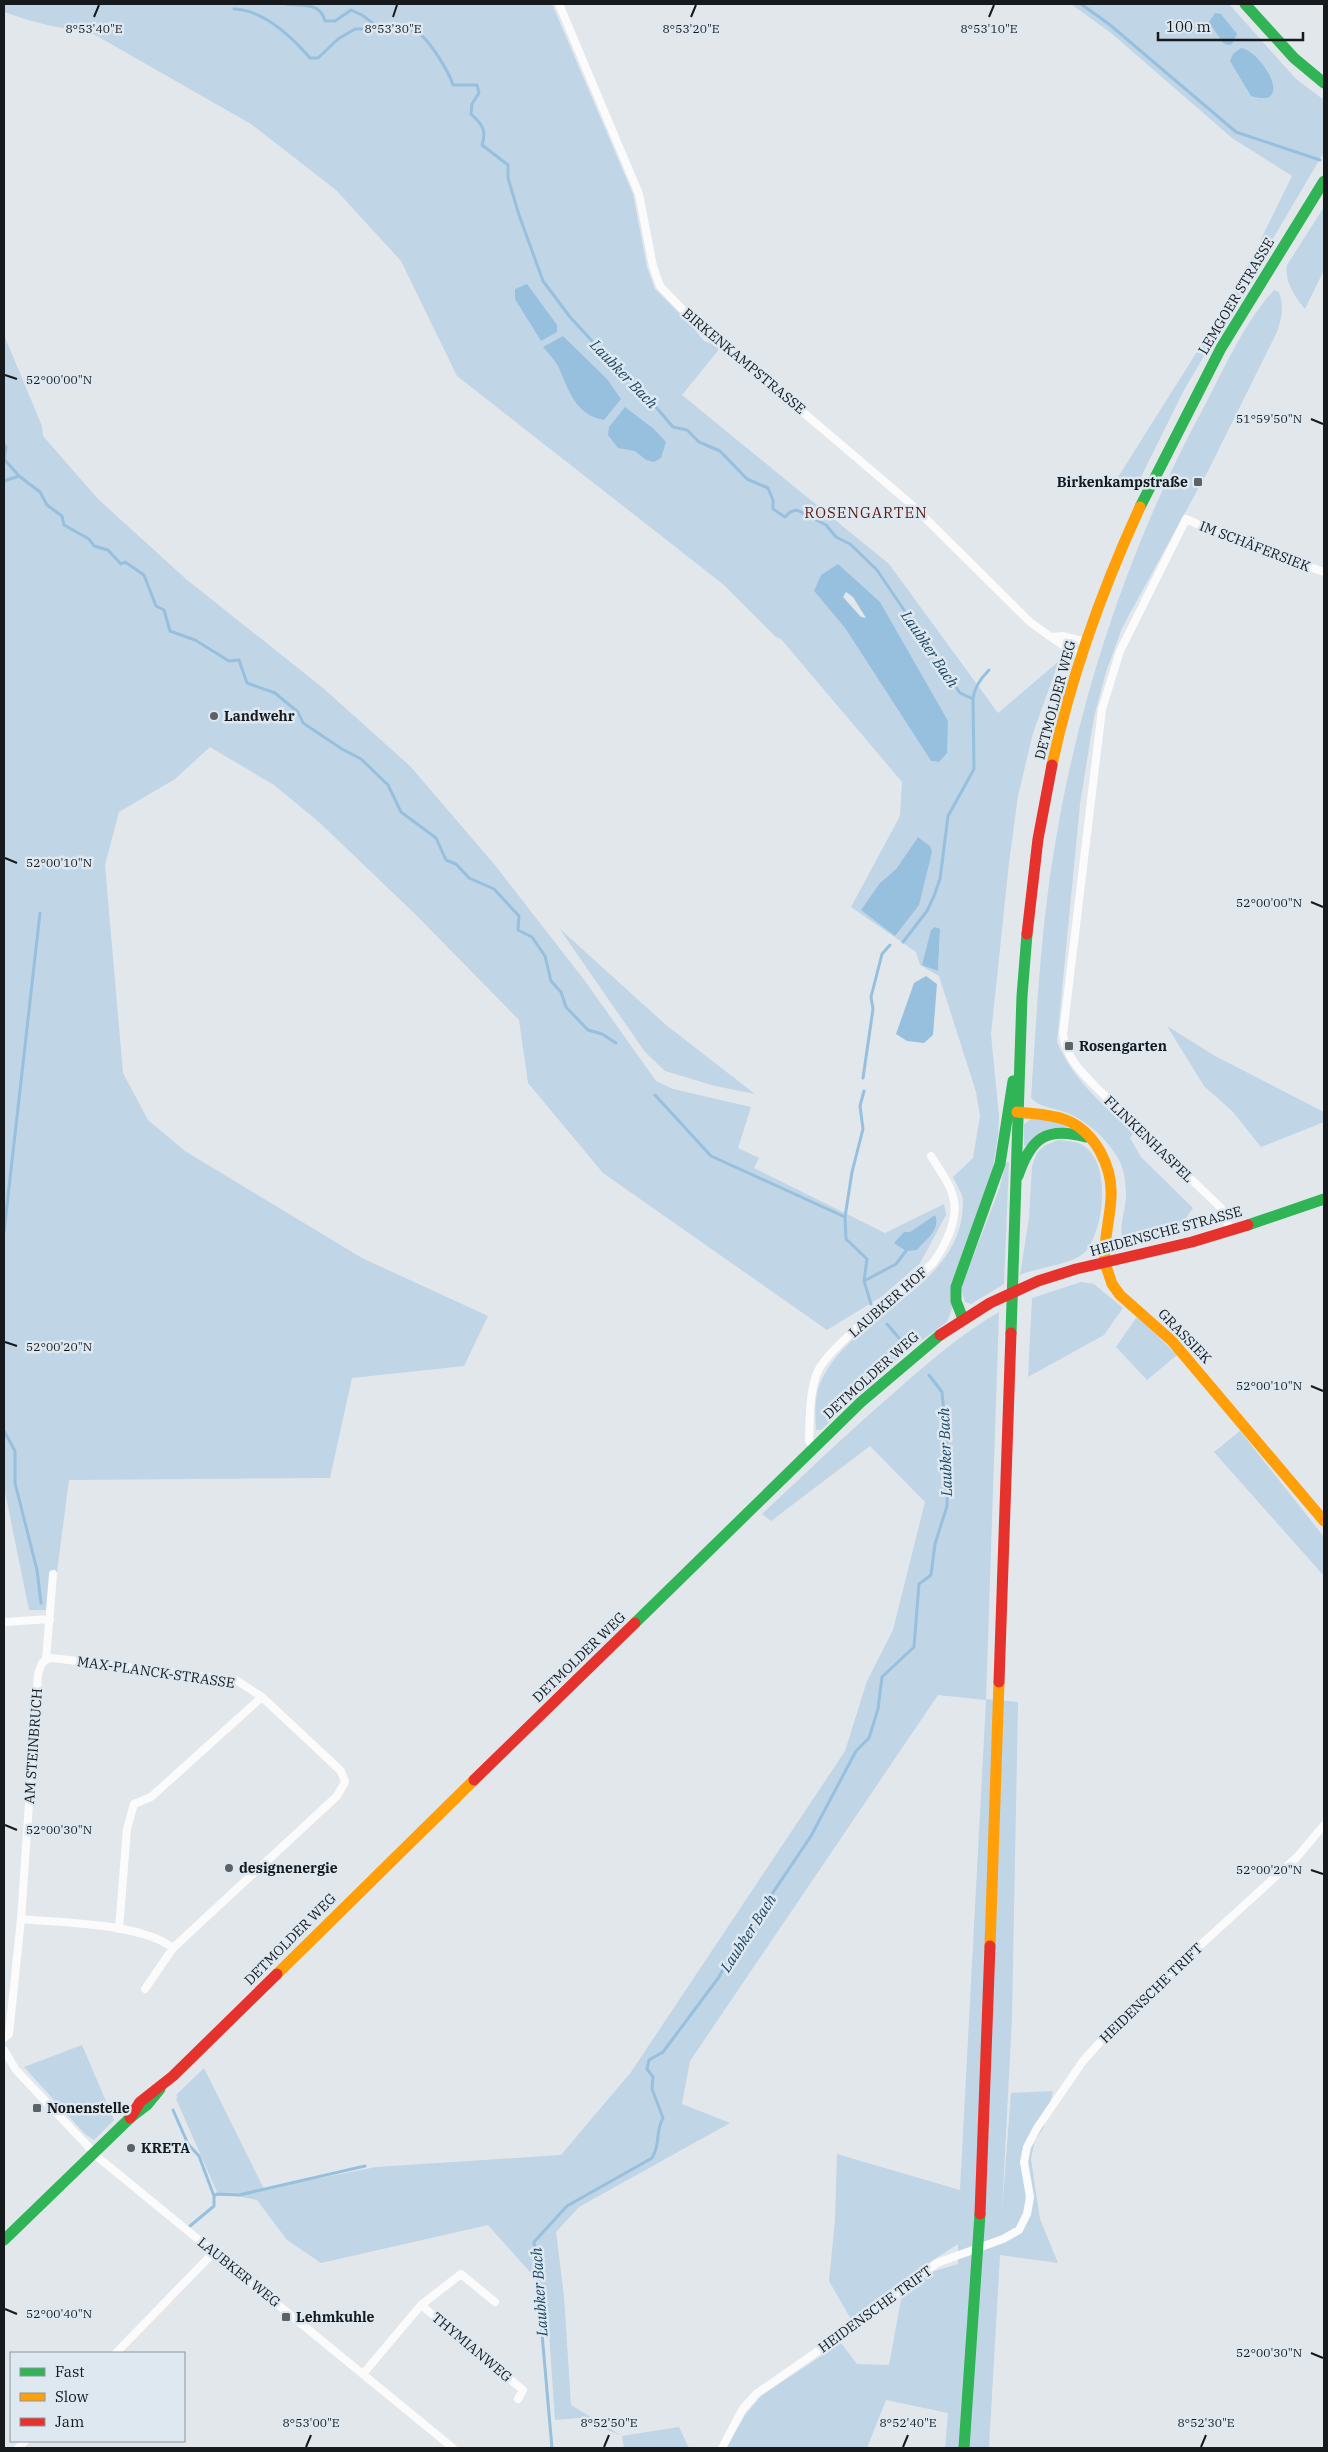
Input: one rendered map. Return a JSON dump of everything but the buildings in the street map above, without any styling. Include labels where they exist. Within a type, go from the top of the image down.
[{"type":"main road","points":[[1245,4],[1294,58],[1324,83]]},
{"type":"main road","name":"LEMGOER STRASSE","points":[[1178,430],[1226,340],[1324,181]]},
{"type":"main road","name":"DETMOLDER WEG","points":[[964,2448],[983,2162],[995,1844],[1017,1112],[1022,996],[1028,917],[1039,834],[1056,746],[1081,656],[1116,561],[1146,494],[1178,430]]},
{"type":"main road","points":[[963,1319],[956,1301],[956,1287],[995,1184],[1006,1134],[1010,1089],[1019,1062]]},
{"type":"main road","name":"GRASSIEK","points":[[1017,1112],[1066,1120],[1076,1125],[1088,1138],[1105,1162],[1110,1180],[1111,1200],[1103,1248],[1112,1284],[1120,1294],[1172,1341],[1324,1521]]},
{"type":"main road","points":[[1015,1188],[1028,1151],[1034,1143],[1045,1135],[1057,1131],[1074,1133],[1088,1138]]},
{"type":"main road","name":"HEIDENSCHE STRASSE","points":[[1042,1279],[1231,1232],[1324,1198]]},
{"type":"main road","name":"DETMOLDER WEG","points":[[4,2240],[130,2118],[135,2106],[146,2094],[161,2087],[814,1447],[897,1369],[939,1335],[974,1312],[1019,1288],[1042,1279]]},
{"type":"street","name":"BIRKENKAMPSTRASSE","points":[[558,4],[639,194],[653,266],[660,286],[684,310],[912,504],[1030,622],[1052,637],[1057,644],[1081,656]]},
{"type":"street","name":"IM SCHÄFERSIEK","points":[[1064,1046],[1063,1034],[1102,709],[1120,651],[1186,519],[1222,535],[1324,572]]},
{"type":"street","name":"BIRKENKAMPSTRASSE","points":[[1052,637],[1062,636],[1086,642]]},
{"type":"street","name":"FLINKENHASPEL","points":[[1064,1046],[1076,1066],[1096,1087],[1221,1208],[1231,1232]]},
{"type":"street","name":"LAUBKER HOF","points":[[814,1447],[809,1441],[811,1395],[818,1371],[838,1346],[933,1263],[944,1247],[951,1228],[954,1202],[952,1192],[930,1156]]},
{"type":"street","name":"AM STEINBRUCH","points":[[4,2038],[9,2034],[21,1919],[38,1674],[42,1663],[46,1660],[53,1574]]},
{"type":"street","points":[[4,1622],[50,1619]]},
{"type":"street","name":"MAX-PLANCK-STRASSE","points":[[46,1660],[52,1658],[236,1680],[262,1697],[341,1771],[345,1782],[337,1796],[173,1948]]},
{"type":"street","points":[[119,1929],[127,1829],[134,1804],[151,1797],[262,1697]]},
{"type":"street","name":"HEIDENSCHE TRIFT","points":[[722,2448],[742,2410],[756,2394],[862,2320],[937,2263],[1003,2239],[1019,2230],[1029,2205],[1029,2188],[1024,2162],[1027,2147],[1036,2128],[1083,2061],[1127,2012],[1297,1857],[1324,1825]]},
{"type":"street","points":[[21,1919],[119,1929],[162,1940],[173,1948],[145,1989]]},
{"type":"street","name":"LAUBKER WEG","points":[[4,2050],[16,2070],[94,2153],[453,2448]]},
{"type":"street","points":[[117,2352],[214,2252]]},
{"type":"street","points":[[363,2374],[421,2305],[461,2274],[495,2302]]},
{"type":"street","name":"THYMIANWEG","points":[[421,2305],[523,2390]]},
{"type":"street","name":"THYMIANWEG","points":[[518,2399],[528,2382]]},
{"type":"shaded area","points":[[4,4],[552,4],[633,194],[647,267],[655,289],[704,341],[721,347],[682,395],[889,564],[998,713],[1059,661],[1033,733],[1018,796],[991,1034],[999,1116],[998,1136],[991,1180],[952,1308],[947,1322],[904,1353],[821,1430],[816,1430],[815,1409],[818,1388],[824,1375],[840,1353],[861,1333],[929,1277],[947,1255],[959,1230],[963,1201],[961,1192],[953,1177],[973,1158],[980,1116],[976,1092],[939,976],[920,965],[916,952],[851,907],[900,816],[902,782],[781,639],[776,637],[724,585],[457,376],[401,261],[336,190],[251,124],[90,32],[46,25],[4,12]],"holes":[[[838,564],[948,721],[939,762],[931,761],[845,628],[814,591]],[[918,837],[930,846],[880,883],[896,869]],[[940,929],[938,971],[922,964]]]},
{"type":"shaded area","points":[[1071,4],[1229,4],[1296,79],[1324,100],[1324,152],[1184,390],[1134,491],[1115,482],[1237,288],[1292,176],[1232,138],[1111,33]]},
{"type":"shaded area","points":[[1324,207],[1324,270],[1305,309],[1294,294],[1289,283],[1287,265]]},
{"type":"shaded area","points":[[1274,290],[1279,292],[1282,307],[1277,332],[1209,469],[1122,628],[1106,672],[1094,717],[1080,804],[1057,1042],[1064,1056],[1090,1092],[1134,1133],[1130,1138],[1141,1157],[1193,1208],[1174,1236],[1141,1244],[1129,1244],[1122,1238],[1122,1220],[1126,1199],[1124,1177],[1121,1163],[1109,1144],[1095,1130],[1079,1119],[1042,1105],[1031,1098],[1040,965],[1057,833],[1081,723],[1096,668],[1133,560],[1178,457],[1227,361],[1263,302]]},
{"type":"shaded area","points":[[4,335],[42,426],[43,436],[98,499],[186,579],[323,688],[410,766],[494,864],[585,981],[656,1081],[673,1089],[751,1107],[738,1148],[759,1158],[754,1168],[885,1233],[944,1204],[946,1215],[920,1263],[881,1297],[827,1330],[603,1173],[528,1083],[519,1020],[416,915],[320,823],[274,785],[210,747],[175,779],[119,812],[105,865],[123,1073],[148,1120],[185,1151],[362,1258],[488,1316],[464,1366],[352,1378],[330,1478],[69,1480],[52,1610],[29,1610],[4,1487]]},
{"type":"shaded area","points":[[559,928],[666,1025],[755,1094],[715,1086],[665,1071],[645,1052]]},
{"type":"shaded area","points":[[1167,1026],[1215,1056],[1324,1112],[1324,1122],[1261,1147],[1233,1112],[1204,1086]]},
{"type":"shaded area","points":[[1031,1119],[1059,1122],[1068,1127],[1024,1146],[1024,1124]]},
{"type":"shaded area","points":[[1058,1140],[1081,1144],[1093,1155],[1099,1167],[1102,1182],[1102,1198],[1097,1229],[1092,1242],[1085,1252],[1079,1256],[1063,1263],[1020,1275],[1029,1218],[1032,1166],[1037,1153],[1044,1146]]},
{"type":"shaded area","points":[[1009,1162],[1004,1284],[971,1304],[965,1302],[961,1288],[1000,1187],[1005,1163]]},
{"type":"shaded area","points":[[1081,1282],[1094,1284],[1123,1308],[1104,1335],[1028,1377],[1032,1298]]},
{"type":"shaded area","points":[[999,1312],[986,1699],[1018,1702],[1012,2017],[1002,2211],[1011,2093],[1053,2091],[1044,2127],[1035,2140],[1031,2159],[1040,2219],[1058,2263],[1000,2255],[989,2448],[945,2448],[948,2413],[886,2400],[867,2448],[726,2448],[746,2414],[761,2396],[841,2343],[857,2364],[889,2365],[902,2294],[931,2272],[958,2264],[958,2244],[933,2260],[852,2321],[829,2281],[835,2220],[837,2154],[960,2190],[986,1700],[938,1695],[690,2061],[682,2104],[730,2123],[579,2207],[556,2232],[564,2296],[571,2405],[622,2436],[579,2418],[555,2420],[546,2290],[488,2225],[321,2263],[287,2240],[257,2200],[217,2192],[176,2099],[178,2097],[176,2095],[204,2068],[264,2189],[376,2167],[561,2155],[631,2072],[845,1751],[867,1681],[893,1630],[925,1502],[870,1446],[771,1521],[762,1514],[851,1431],[927,1364],[962,1336]]},
{"type":"shaded area","points":[[1136,1318],[1141,1320],[1177,1355],[1147,1380],[1116,1347]]},
{"type":"shaded area","points":[[1240,1431],[1324,1537],[1324,1576],[1214,1452]]},
{"type":"shaded area","points":[[82,2045],[114,2120],[94,2140],[85,2134],[24,2067]]},
{"type":"shaded area","points":[[679,2427],[689,2448],[624,2448],[622,2436]]},
{"type":"water","points":[[1215,13],[1221,14],[1237,34],[1232,44],[1223,43],[1209,22]]},
{"type":"water","points":[[1241,48],[1249,51],[1265,68],[1271,78],[1272,95],[1265,98],[1251,96],[1230,61],[1233,54]]},
{"type":"water","points":[[527,284],[557,325],[557,332],[541,341],[515,299],[515,289]]},
{"type":"water","points":[[563,336],[607,379],[621,399],[604,420],[586,413],[574,400],[558,366],[543,347]]},
{"type":"water","points":[[625,407],[654,429],[666,442],[661,458],[654,462],[646,460],[635,451],[618,448],[608,435],[609,427]]},
{"type":"water","points":[[838,564],[880,602],[948,721],[947,753],[939,762],[931,761],[845,628],[814,591],[821,575]],"holes":[[[846,592],[853,597],[866,618],[861,617],[843,597]]]},
{"type":"water","points":[[918,837],[930,846],[932,852],[919,905],[895,936],[861,910],[880,883],[896,869]]},
{"type":"water","points":[[935,927],[940,929],[938,971],[922,965],[931,930]]},
{"type":"water","points":[[926,976],[937,984],[933,1035],[924,1043],[907,1041],[896,1034],[914,983]]},
{"type":"water","points":[[935,1215],[936,1225],[934,1230],[917,1250],[906,1251],[894,1243],[904,1232],[910,1232]]},
{"type":"waterway","name":"Laubker Bach","points":[[286,4],[315,8],[323,15],[325,21],[335,21],[351,10],[362,15],[387,34],[402,30],[418,33],[428,42],[438,56],[453,85],[477,85],[479,93],[472,104],[471,114],[483,128],[482,145],[508,165],[508,178],[519,215],[543,281],[570,317],[605,355],[619,364],[673,427],[687,430],[699,442],[720,451],[747,479],[768,488],[773,500],[773,509],[785,517],[790,512],[797,510],[826,525],[836,537],[850,544],[877,570],[960,693],[973,699],[974,769],[948,816],[940,879],[934,896],[927,911],[903,942]]},
{"type":"waterway","points":[[1081,4],[1109,24],[1236,132],[1320,160]]},
{"type":"waterway","points":[[234,9],[245,10],[266,19],[286,33],[310,58],[318,58],[338,39],[355,29],[378,29]]},
{"type":"waterway","points":[[4,444],[6,447],[4,459],[19,476],[40,492],[47,505],[62,516],[64,525],[89,539],[94,546],[108,550],[121,564],[125,562],[144,575],[156,606],[164,610],[170,631],[195,640],[229,661],[239,660],[247,683],[275,693],[298,712],[303,723],[342,749],[361,759],[388,785],[401,812],[436,838],[446,860],[456,864],[469,878],[494,889],[519,916],[518,930],[532,937],[545,956],[551,981],[561,992],[566,1007],[588,1030],[602,1034],[616,1043]]},
{"type":"waterway","points":[[4,481],[19,476]]},
{"type":"waterway","points":[[973,699],[978,683],[989,670]]},
{"type":"waterway","points":[[4,1232],[40,913]]},
{"type":"waterway","name":"Laubker Bach","points":[[863,1078],[873,1009],[871,997],[882,954],[890,945]]},
{"type":"waterway","name":"Laubker Bach","points":[[864,1091],[860,1106],[863,1129],[852,1172],[845,1217],[846,1239],[867,1259],[864,1281],[871,1304]]},
{"type":"waterway","points":[[655,1095],[711,1156],[845,1217]]},
{"type":"waterway","points":[[864,1281],[896,1264],[906,1251]]},
{"type":"waterway","name":"Laubker Bach","points":[[887,1324],[899,1338]]},
{"type":"waterway","name":"Laubker Bach","points":[[552,2448],[534,2242],[567,2206],[652,2158],[657,2147],[660,2124],[663,2118],[652,2089],[653,2077],[647,2069],[649,2060],[663,2052],[719,1977],[731,1955],[811,1836],[856,1751],[869,1738],[878,1709],[882,1677],[914,1647],[919,1584],[931,1575],[935,1544],[947,1506],[948,1457],[942,1392],[929,1375]]},
{"type":"waterway","points":[[4,1431],[15,1451],[15,1483],[37,1570],[41,1603]]},
{"type":"waterway","points":[[173,2110],[188,2144],[199,2156],[214,2196]]},
{"type":"waterway","points":[[190,2226],[214,2206],[214,2196],[217,2194],[239,2195],[365,2166]]},
{"type":"traffic: fast","points":[[1245,4],[1294,58],[1324,83]]},
{"type":"traffic: fast","points":[[1140,507],[1221,348],[1324,181]]},
{"type":"traffic: fast","points":[[1011,1333],[1022,996],[1027,934]]},
{"type":"traffic: fast","points":[[963,1319],[956,1301],[956,1287],[1000,1164],[1013,1081]]},
{"type":"traffic: fast","points":[[1018,1176],[1028,1152],[1042,1138],[1050,1134],[1060,1133],[1086,1137]]},
{"type":"traffic: fast","points":[[1248,1225],[1324,1199]]},
{"type":"traffic: fast","points":[[635,1623],[861,1402],[940,1335]]},
{"type":"traffic: fast","points":[[4,2240],[130,2118],[147,2105],[160,2089]]},
{"type":"traffic: fast","points":[[964,2448],[980,2214]]},
{"type":"traffic: slow","points":[[1052,765],[1068,698],[1089,633],[1100,601],[1140,507]]},
{"type":"traffic: slow","points":[[1017,1112],[1048,1115],[1066,1120],[1086,1133],[1100,1152],[1106,1163],[1111,1187],[1105,1263]]},
{"type":"traffic: slow","points":[[1105,1263],[1112,1284],[1120,1295],[1172,1341],[1324,1521]]},
{"type":"traffic: slow","points":[[990,1946],[999,1682]]},
{"type":"traffic: slow","points":[[277,1974],[474,1780]]},
{"type":"traffic: jam","points":[[1027,934],[1038,839],[1052,765]]},
{"type":"traffic: jam","points":[[940,1335],[990,1303],[1038,1281],[1076,1269],[1192,1242],[1248,1225]]},
{"type":"traffic: jam","points":[[999,1682],[1011,1333]]},
{"type":"traffic: jam","points":[[474,1780],[635,1623]]},
{"type":"traffic: jam","points":[[980,2214],[990,1946]]},
{"type":"traffic: jam","points":[[130,2118],[140,2102],[173,2076],[277,1974]]},
{"type":"place","name":"Birkenkampstraße","points":[[1198,482]]},
{"type":"place","name":"Landwehr","points":[[214,716]]},
{"type":"place","name":"Rosengarten","points":[[1069,1046]]},
{"type":"place","name":"designenergie","points":[[229,1868]]},
{"type":"place","name":"Nonenstelle","points":[[37,2108]]},
{"type":"place","name":"KRETA","points":[[131,2148]]},
{"type":"place","name":"Lehmkuhle","points":[[286,2317]]},
{"type":"district","name":"ROSENGARTEN","points":[[866,512]]}]
